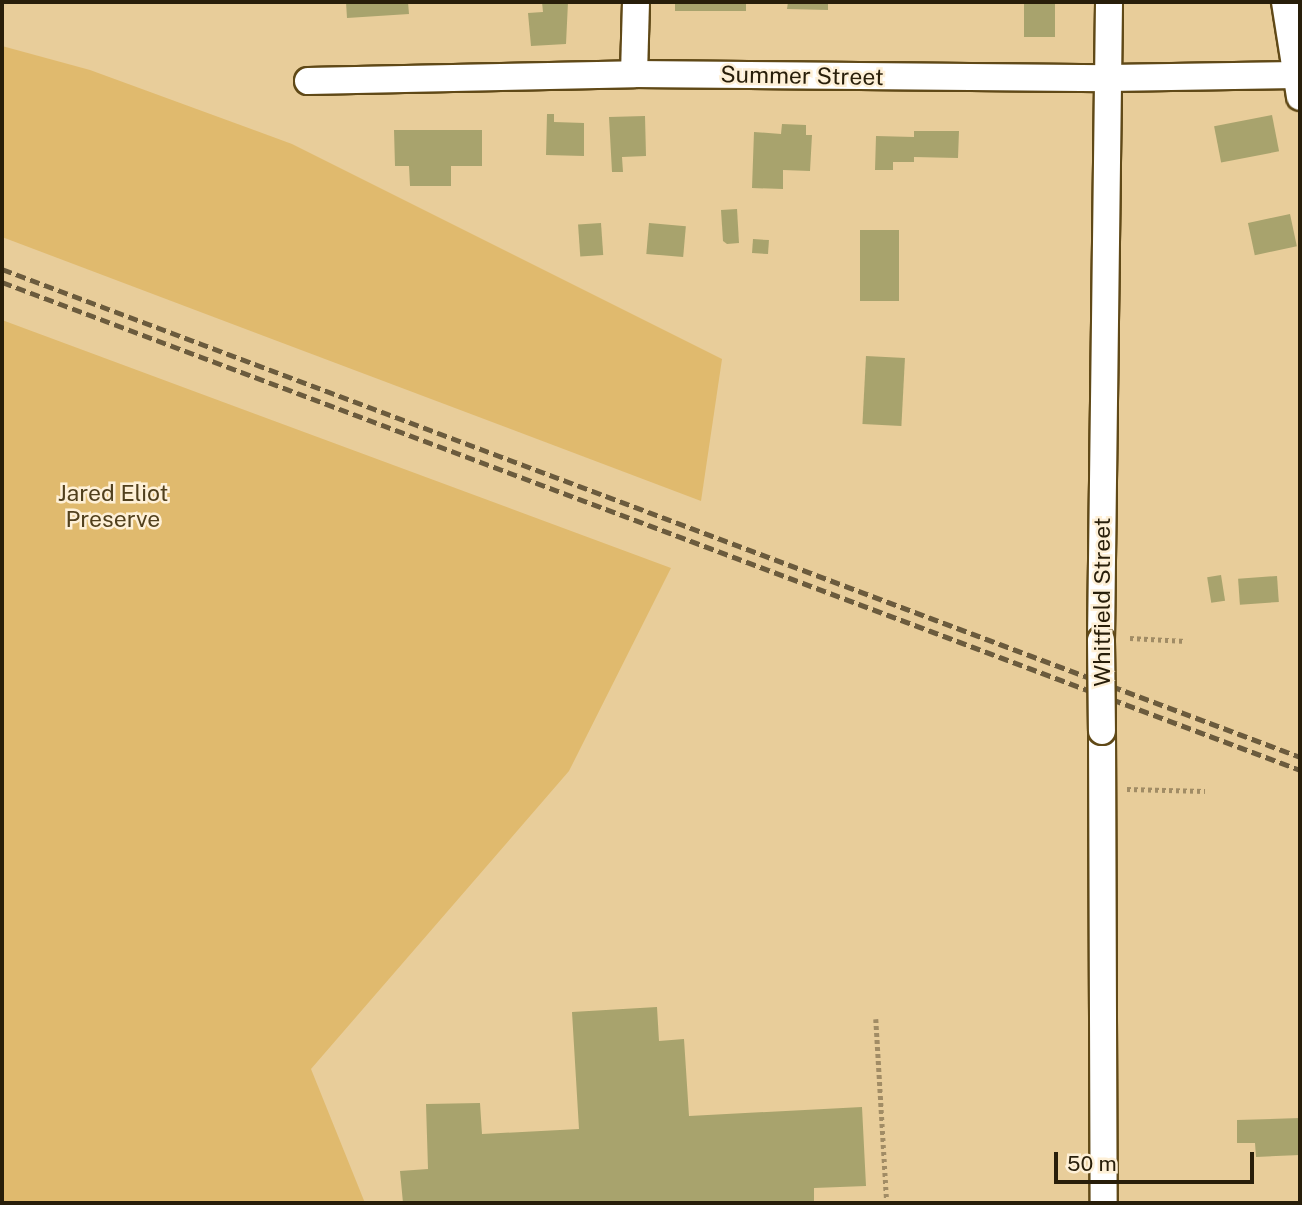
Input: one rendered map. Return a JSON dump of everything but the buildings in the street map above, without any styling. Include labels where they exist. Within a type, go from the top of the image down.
[{"type":"street","points":[[634,74],[636,2]]},
{"type":"street","name":"Whitfield Street","points":[[1104,1203],[1101,640],[1109,2]]},
{"type":"street","points":[[1285,2],[1298,86]]},
{"type":"street","name":"Summer Street","points":[[308,81],[634,74],[1109,78],[1298,86]]},
{"type":"path","points":[[1130,638],[1186,641]]},
{"type":"path","points":[[1133,788],[1205,791]]},
{"type":"path","points":[[876,1019],[887,1203]]},
{"type":"green space","points":[[2,46],[90,70],[292,144],[722,359],[701,501],[2,237]]},
{"type":"green space","name":"Jared Eliot Preserve","points":[[2,320],[671,568],[569,771],[311,1069],[365,1203],[2,1203]]},
{"type":"railway","points":[[2,269],[1300,757]]},
{"type":"railway","points":[[2,282],[1300,770]]}]
